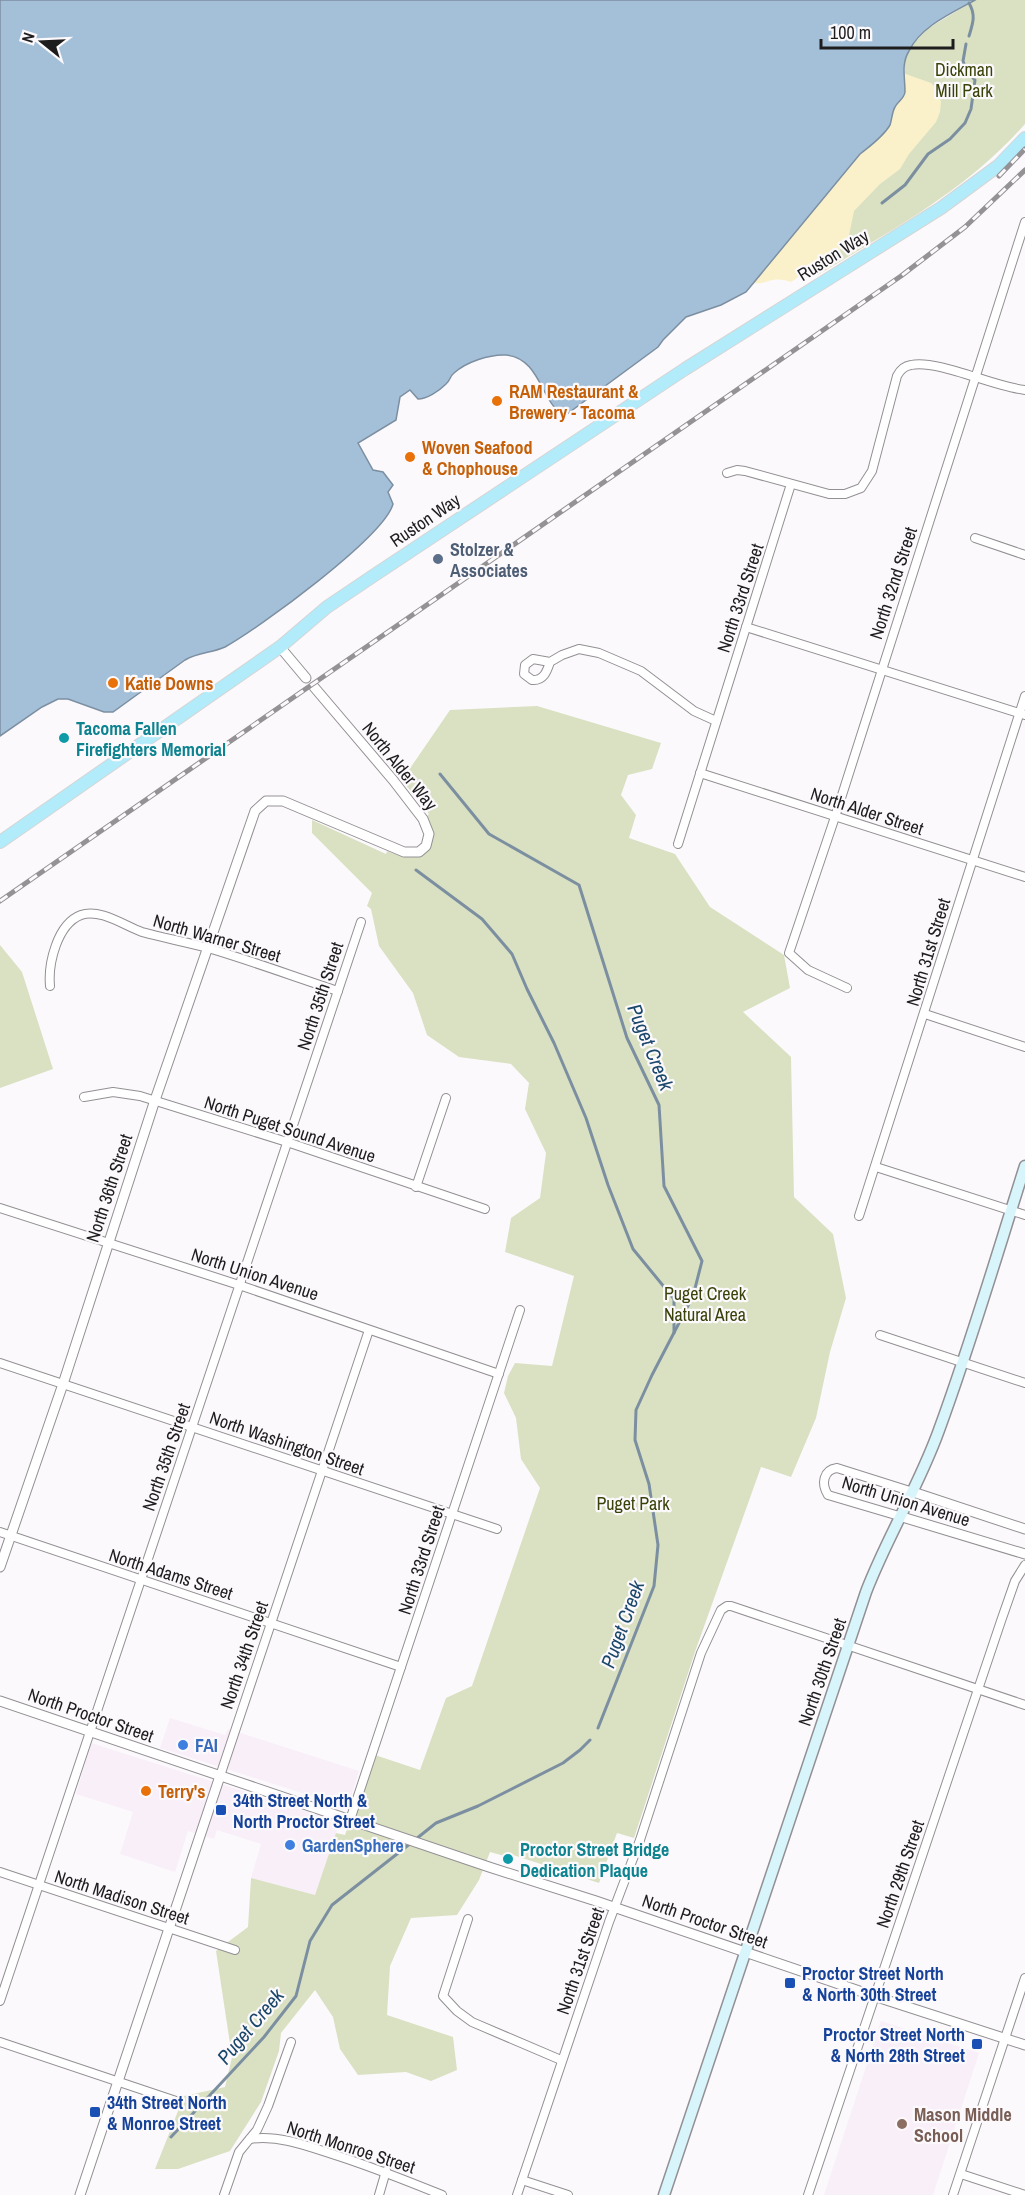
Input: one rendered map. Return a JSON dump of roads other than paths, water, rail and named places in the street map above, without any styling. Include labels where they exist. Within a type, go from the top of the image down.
[{"type":"main road","name":"Ruston Way","points":[[0,842],[280,647],[327,607],[762,319],[941,208],[998,166],[1025,138]]},
{"type":"main road","name":"North 30th Street","points":[[664,2195],[848,1646],[878,1561],[913,1492],[939,1431],[1025,1166]]},
{"type":"street","name":"North 32nd Street","points":[[847,988],[808,970],[789,953],[835,817],[1025,222]]},
{"type":"street","points":[[727,473],[737,470],[745,471],[838,495],[861,488],[872,471],[897,376],[900,370],[910,365],[928,364],[1025,390]]},
{"type":"street","name":"North 33rd Street","points":[[678,844],[791,484]]},
{"type":"street","points":[[975,538],[1025,555]]},
{"type":"street","points":[[746,627],[1022,714]]},
{"type":"street","points":[[280,647],[306,678]]},
{"type":"street","points":[[550,662],[579,649],[608,656],[641,671],[694,711],[716,721]]},
{"type":"street","name":"North Alder Way","points":[[251,820],[262,803],[269,800],[283,801],[397,850],[410,854],[422,851],[429,834],[428,827],[393,780],[314,687]]},
{"type":"street","name":"North 31st Street","points":[[859,1216],[1022,714],[1025,696]]},
{"type":"street","name":"North Alder Street","points":[[700,773],[1025,877]]},
{"type":"street","name":"North 36th Street","points":[[0,1567],[63,1384],[155,1100],[251,820]]},
{"type":"street","name":"North Warner Street","points":[[50,986],[50,962],[58,943],[71,923],[81,915],[87,914],[103,917],[141,932],[207,948],[338,991]]},
{"type":"street","name":"North 35th Street","points":[[0,2001],[361,922]]},
{"type":"street","points":[[925,1014],[1025,1047]]},
{"type":"street","name":"North Puget Sound Avenue","points":[[84,1097],[122,1093],[155,1100],[484,1209]]},
{"type":"street","points":[[416,1186],[446,1098]]},
{"type":"street","points":[[876,1167],[1025,1215]]},
{"type":"street","name":"North Union Avenue","points":[[0,1208],[239,1285],[499,1374]]},
{"type":"street","name":"North 33rd Street","points":[[351,1820],[520,1310]]},
{"type":"street","name":"North 34th Street","points":[[80,2195],[369,1329]]},
{"type":"street","points":[[880,1335],[1025,1383]]},
{"type":"street","name":"North Washington Street","points":[[0,1363],[497,1529]]},
{"type":"street","name":"North Union Avenue","points":[[1025,1529],[837,1468],[832,1468],[825,1476],[824,1487],[828,1495],[1025,1554]]},
{"type":"street","name":"North Adams Street","points":[[0,1532],[401,1667]]},
{"type":"street","name":"North 29th Street","points":[[808,2195],[978,1689],[1016,1581],[1025,1565]]},
{"type":"street","name":"North 31st Street","points":[[517,2195],[614,1907],[640,1840],[701,1653],[717,1615],[727,1606],[848,1646]]},
{"type":"street","points":[[848,1646],[1025,1705]]},
{"type":"street","name":"North Proctor Street","points":[[0,1701],[1025,2045]]},
{"type":"street","name":"North Madison Street","points":[[0,1872],[235,1950]]},
{"type":"street","points":[[468,1919],[443,1996],[457,2011],[472,2022],[561,2060]]},
{"type":"street","points":[[953,2195],[1025,1978]]},
{"type":"street","points":[[0,2042],[176,2101]]},
{"type":"street","points":[[224,2195],[239,2152],[257,2130],[268,2106],[291,2042]]},
{"type":"street","name":"North Monroe Street","points":[[250,2139],[279,2138],[386,2171],[442,2195]]},
{"type":"street","points":[[379,2195],[386,2171]]},
{"type":"street","points":[[961,2174],[1025,2195]]},
{"type":"street","points":[[522,2180],[568,2195]]},
{"type":"water","points":[[0,0],[975,0],[929,27],[914,42],[905,61],[905,92],[894,109],[890,125],[860,154],[746,292],[721,305],[686,317],[658,347],[567,414],[559,411],[552,404],[528,365],[518,358],[506,355],[486,357],[465,365],[453,374],[440,389],[425,398],[418,399],[410,390],[400,397],[396,420],[358,443],[373,470],[383,472],[393,485],[388,492],[393,504],[385,519],[345,559],[264,622],[225,647],[185,660],[113,712],[104,712],[68,699],[58,699],[42,707],[0,736]]},
{"type":"waterway","points":[[969,3],[973,23],[969,36]]},
{"type":"waterway","points":[[882,203],[905,185],[928,154],[950,139],[965,123],[971,109],[975,80],[967,72],[963,61],[966,44]]},
{"type":"waterway","name":"Puget Creek","points":[[440,774],[489,834],[579,885],[627,1038],[659,1105],[664,1186],[702,1261],[693,1296],[636,1410],[635,1440],[649,1484],[658,1545],[654,1586],[598,1728]]},
{"type":"waterway","points":[[416,870],[482,919],[512,954],[586,1118],[608,1185],[633,1249],[674,1299],[674,1333]]},
{"type":"waterway","name":"Puget Creek","points":[[416,1839],[436,1823],[478,1806],[563,1763],[590,1740]]},
{"type":"waterway","name":"Puget Creek","points":[[171,2137],[264,2037],[296,1996],[310,1941],[332,1905],[411,1843]]},
{"type":"railway","points":[[999,176],[1025,149]]},
{"type":"railway","points":[[0,901],[901,276],[965,227],[1025,170]]},
{"type":"place","name":"RAM Restaurant & Brewery - Tacoma","points":[[497,401]]},
{"type":"place","name":"Woven Seafood & Chophouse","points":[[410,457]]},
{"type":"place","name":"Stolzer & Associates","points":[[438,559]]},
{"type":"place","name":"Katie Downs","points":[[113,683]]},
{"type":"place","name":"Tacoma Fallen Firefighters Memorial","points":[[64,738]]},
{"type":"place","name":"FAI","points":[[183,1745]]},
{"type":"place","name":"Terry's","points":[[146,1791]]},
{"type":"place","name":"34th Street North & North Proctor Street","points":[[221,1810]]},
{"type":"place","name":"GardenSphere","points":[[290,1845]]},
{"type":"place","name":"Proctor Street Bridge Dedication Plaque","points":[[508,1859]]},
{"type":"place","name":"Proctor Street North & North 30th Street","points":[[790,1983]]},
{"type":"place","name":"Proctor Street North & North 28th Street","points":[[977,2044]]},
{"type":"place","name":"34th Street North & Monroe Street","points":[[95,2112]]},
{"type":"place","name":"Mason Middle School","points":[[902,2124]]},
{"type":"park label","name":"Dickman Mill Park","points":[[964,79]]},
{"type":"park label","name":"Puget Creek Natural Area","points":[[705,1303]]},
{"type":"park label","name":"Puget Park","points":[[633,1503]]}]
